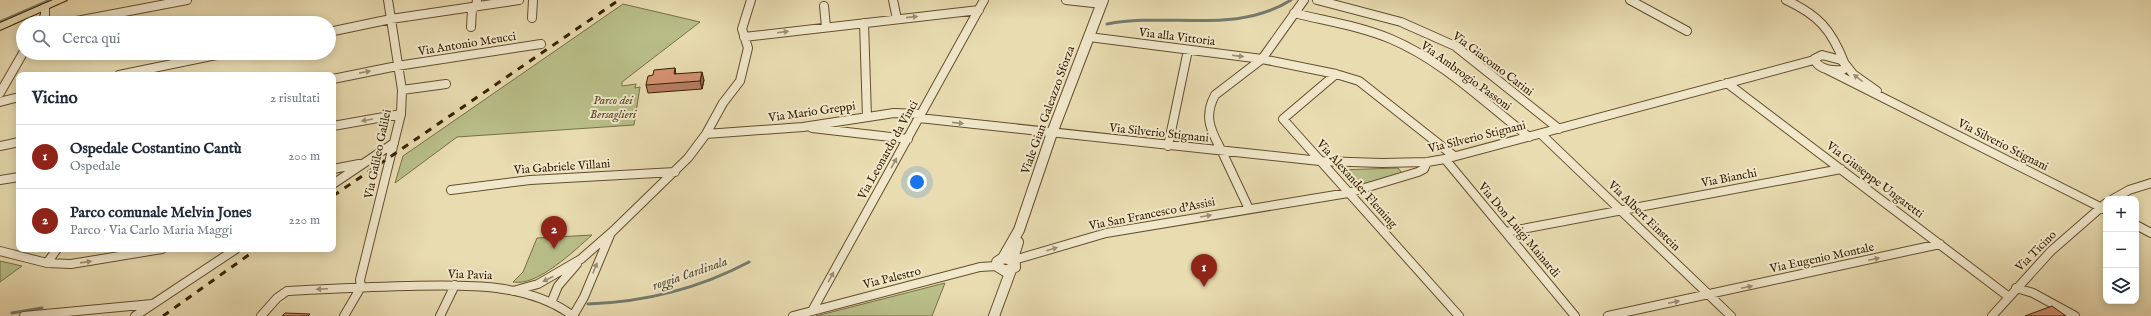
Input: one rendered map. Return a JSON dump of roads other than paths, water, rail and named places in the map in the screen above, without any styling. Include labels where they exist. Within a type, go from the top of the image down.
[{"type":"main road","points":[[25,16],[62,0]]},
{"type":"main road","points":[[0,27],[16,20]]},
{"type":"street","points":[[103,16],[187,0]]},
{"type":"street","name":"Via Galileo Galilei","points":[[361,287],[360,280],[401,114],[402,90],[397,66],[388,0]]},
{"type":"street","points":[[336,31],[477,3],[519,0]]},
{"type":"street","points":[[532,18],[534,0]]},
{"type":"street","points":[[551,303],[558,286],[581,259],[675,172],[706,134],[723,103],[740,81],[748,48],[742,29],[751,0]]},
{"type":"street","points":[[893,0],[897,19]]},
{"type":"street","name":"Via Leonardo da Vinci","points":[[812,311],[984,0]]},
{"type":"street","points":[[1066,0],[1102,2]]},
{"type":"street","points":[[1249,209],[1222,151],[1217,146],[1209,119],[1211,102],[1215,95],[1262,59],[1304,0]]},
{"type":"street","name":"Via Giacomo Carini","points":[[1317,0],[1401,22],[1455,46],[1559,129]]},
{"type":"street","points":[[1630,0],[1687,31]]},
{"type":"street","points":[[1786,0],[1798,5],[1822,21],[1837,43],[1845,64],[1845,69],[1841,71],[1823,67],[1814,60]]},
{"type":"street","name":"Viale Gian Galeazzo Sforza","points":[[1006,265],[1052,133],[1102,2]]},
{"type":"street","points":[[471,27],[472,10],[477,3]]},
{"type":"street","points":[[824,6],[826,27]]},
{"type":"street","points":[[44,8],[44,16]]},
{"type":"street","points":[[744,37],[979,10]]},
{"type":"street","name":"Via Ambrogio Passoni","points":[[1294,13],[1386,38],[1402,45],[1426,58],[1529,137]]},
{"type":"street","points":[[864,23],[867,117]]},
{"type":"street","name":"Via alla Vittoria","points":[[1089,36],[1262,59],[1336,74],[1358,81],[1454,156]]},
{"type":"street","name":"Via Silverio Stignani","points":[[1052,133],[1320,161],[1427,162],[1445,159],[1541,134],[1726,83],[1803,65],[1830,51],[1837,43]]},
{"type":"street","name":"Via Antonio Meucci","points":[[336,78],[397,66],[541,44]]},
{"type":"street","points":[[1168,146],[1188,50]]},
{"type":"street","points":[[1822,55],[1837,58],[1845,64]]},
{"type":"street","points":[[0,93],[19,60]]},
{"type":"street","points":[[134,72],[192,60]]},
{"type":"street","name":"Via Silverio Stignani","points":[[1845,64],[1853,74],[1895,104]]},
{"type":"street","name":"Via Silverio Stignani","points":[[1803,65],[1823,67],[1863,89],[2103,206]]},
{"type":"street","name":"Via Alexander Fleming","points":[[1336,74],[1283,119],[1459,316]]},
{"type":"street","name":"Via Giuseppe Ungaretti","points":[[1726,83],[2009,297]]},
{"type":"street","points":[[402,90],[446,84]]},
{"type":"street","points":[[0,102],[16,98]]},
{"type":"street","name":"Via Mario Greppi","points":[[706,134],[803,127],[894,113],[1052,133]]},
{"type":"street","points":[[336,125],[401,114]]},
{"type":"street","points":[[803,127],[908,139]]},
{"type":"street","name":"Via Albert Einstein","points":[[1541,134],[1731,316]]},
{"type":"street","points":[[0,146],[16,143]]},
{"type":"street","points":[[336,182],[394,143]]},
{"type":"street","name":"Via Don Luigi Mainardi","points":[[1445,159],[1574,316]]},
{"type":"street","name":"Via San Francesco d'Assisi","points":[[1006,265],[1106,233],[1348,193],[1418,172],[1424,169],[1427,162]]},
{"type":"street","points":[[336,168],[362,164]]},
{"type":"street","name":"Via Bianchi","points":[[1506,232],[1841,169]]},
{"type":"street","name":"Via Gabriele Villani","points":[[451,190],[530,180],[675,172]]},
{"type":"street","points":[[0,180],[16,177]]},
{"type":"street","points":[[2118,196],[2129,190],[2151,182]]},
{"type":"street","name":"Via Ticino","points":[[1992,316],[2051,251],[2103,207]]},
{"type":"street","points":[[2139,227],[2151,233]]},
{"type":"street","points":[[573,316],[581,304],[597,263],[613,231]]},
{"type":"street","name":"Via Eugenio Montale","points":[[1608,316],[1940,244]]},
{"type":"street","points":[[0,251],[47,263],[71,264],[144,252]]},
{"type":"street","points":[[47,263],[55,252]]},
{"type":"street","points":[[135,316],[231,252]]},
{"type":"street","points":[[513,291],[538,284],[581,259]]},
{"type":"street","points":[[994,316],[1005,284],[1006,265]]},
{"type":"street","name":"Via Palestro","points":[[792,316],[980,267],[1006,265]]},
{"type":"street","points":[[440,316],[455,285]]},
{"type":"street","name":"Via Pavia","points":[[261,316],[282,293],[287,291],[361,287],[455,285],[485,286],[513,291],[551,303],[573,316]]},
{"type":"street","points":[[344,316],[361,287]]},
{"type":"street","points":[[2016,288],[2033,293],[2075,316]]},
{"type":"street","points":[[24,316],[152,304]]},
{"type":"waterway","name":"roggia Cardinala","points":[[1107,24],[1154,20],[1225,20],[1248,17],[1270,11],[1291,0]]},
{"type":"waterway","points":[[0,22],[48,1]]},
{"type":"waterway","name":"roggia Cardinala","points":[[588,304],[609,303],[651,297],[691,287],[749,262]]},
{"type":"waterway","name":"roggia Cardinala","points":[[12,313],[42,308]]},
{"type":"railway","points":[[336,194],[619,0]]},
{"type":"railway","points":[[163,316],[253,252]]},
{"type":"place","name":"Parco comunale Melvin Jones","points":[[554,249]]},
{"type":"place","name":"Ospedale Costantino Cantù","points":[[1204,287]]},
{"type":"park label","name":"Parco dei Bersaglieri","points":[[613,107]]}]
